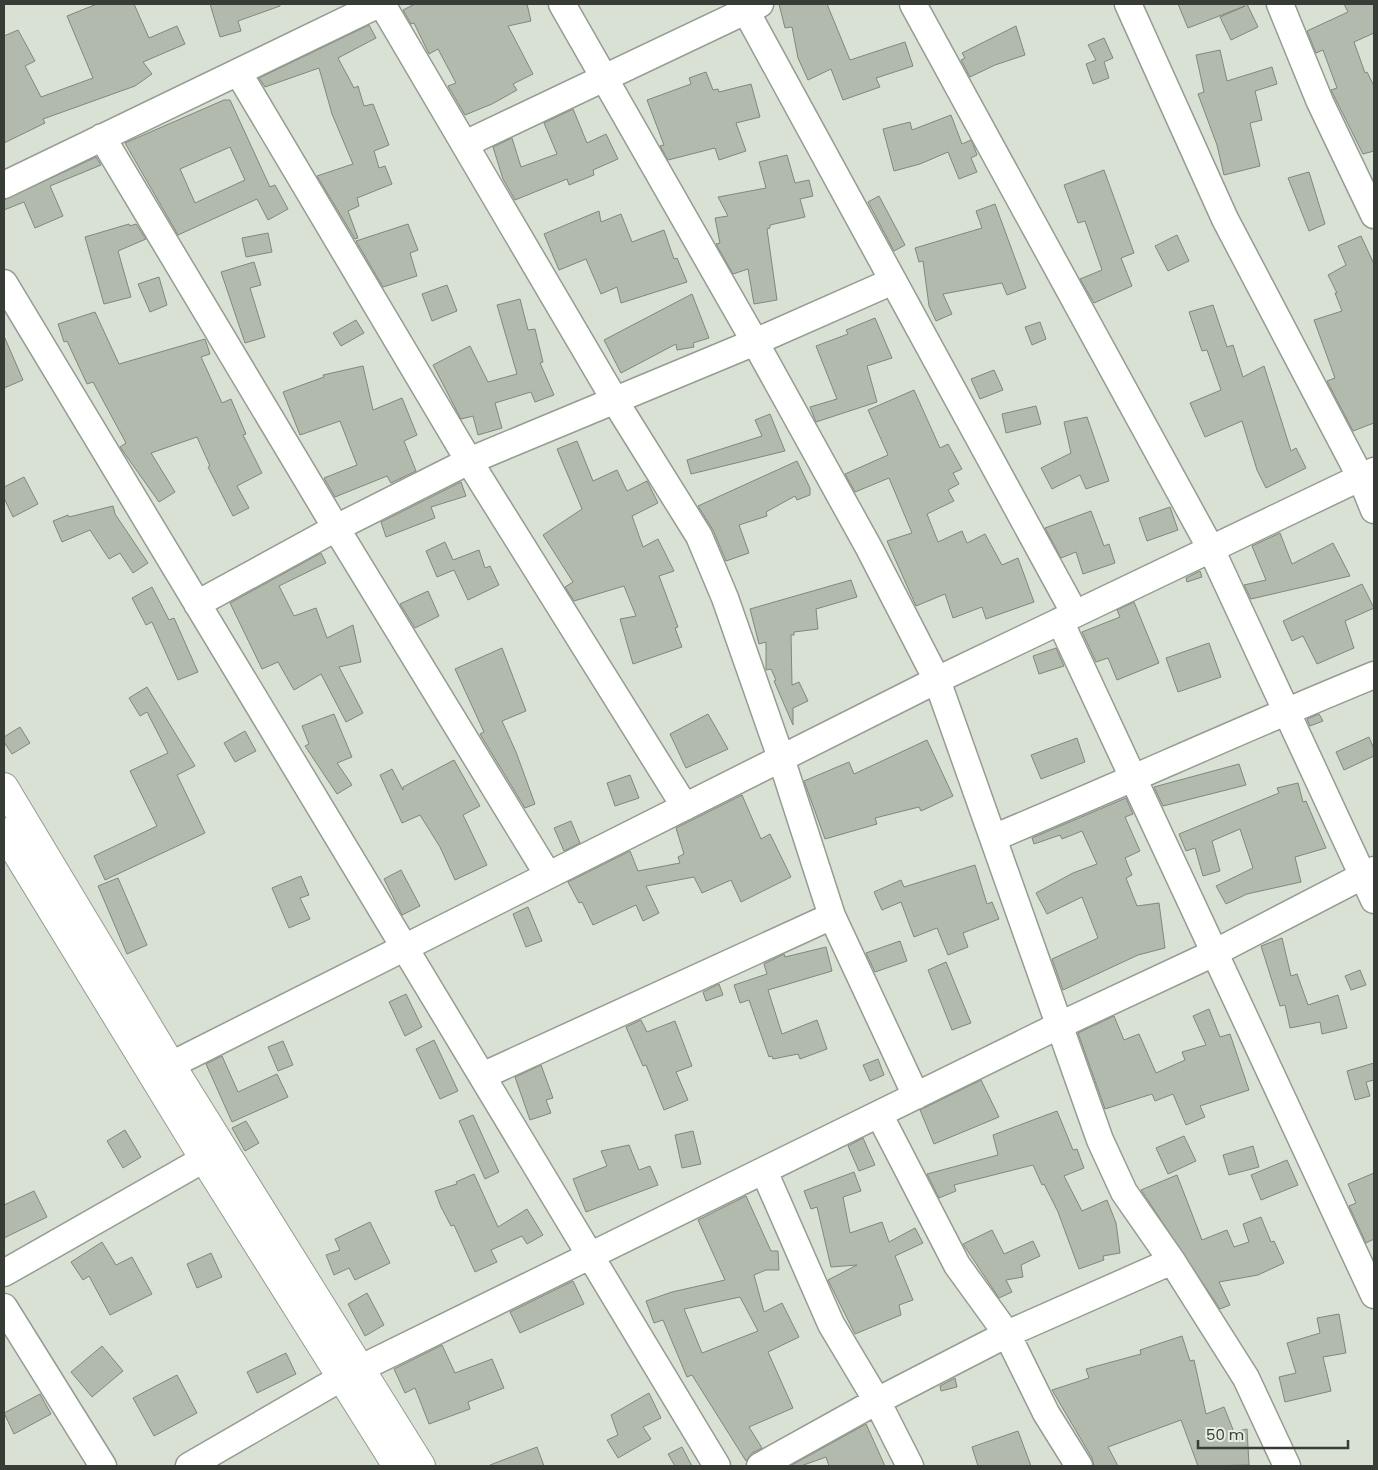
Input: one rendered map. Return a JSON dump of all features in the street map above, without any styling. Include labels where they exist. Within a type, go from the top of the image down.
[{"type":"main road","points":[[4,787],[171,1065],[351,1373],[397,1466]]},
{"type":"main road","points":[[4,832],[204,1159],[351,1373],[421,1466]]},
{"type":"street","points":[[4,185],[380,4],[699,536],[725,598],[781,758],[832,916],[916,1096]]},
{"type":"street","points":[[562,4],[755,342],[869,548],[937,680],[1104,1149],[1124,1192],[1172,1261],[1246,1378],[1287,1466]]},
{"type":"street","points":[[913,4],[1211,549],[1286,711],[1369,873],[1374,900]]},
{"type":"street","points":[[1128,4],[1225,219],[1367,474],[1374,510]]},
{"type":"street","points":[[1280,4],[1320,102],[1374,215]]},
{"type":"street","points":[[465,144],[753,7],[1068,618],[1135,779],[1374,1295]]},
{"type":"street","points":[[238,72],[469,461],[684,807]]},
{"type":"street","points":[[102,137],[336,528],[548,875]]},
{"type":"street","points":[[198,604],[336,528],[469,461],[755,342],[893,281]]},
{"type":"street","points":[[4,283],[717,1466]]},
{"type":"street","points":[[171,1065],[937,680],[1367,474]]},
{"type":"street","points":[[993,838],[1135,779],[1286,711],[1374,675]]},
{"type":"street","points":[[189,1466],[351,1373],[1060,1025],[1214,953],[1369,873]]},
{"type":"street","points":[[482,1076],[832,916]]},
{"type":"street","points":[[879,1114],[957,1265],[1007,1334],[1046,1414],[1079,1466]]},
{"type":"street","points":[[4,1273],[204,1159]]},
{"type":"street","points":[[764,1171],[831,1324],[876,1401],[910,1466]]},
{"type":"street","points":[[760,1466],[876,1401],[1007,1334],[1172,1261]]},
{"type":"street","points":[[4,1307],[104,1466]]},
{"type":"building","points":[[97,4],[134,4],[149,38],[177,26],[185,44],[143,62],[152,74],[135,86],[43,119],[45,123],[4,143],[4,36],[18,30],[35,61],[25,66],[41,97],[93,78],[67,16]]},
{"type":"building","points":[[210,4],[280,4],[280,6],[238,21],[241,31],[220,37]]},
{"type":"building","points":[[415,4],[527,4],[531,21],[508,26],[533,74],[513,84],[517,90],[492,104],[465,115],[448,86],[456,83],[438,49],[429,54],[414,23],[411,24],[403,10]]},
{"type":"building","points":[[779,4],[827,4],[850,60],[905,42],[913,66],[876,78],[880,87],[843,100],[831,69],[808,80],[798,58],[792,27],[785,28]]},
{"type":"building","points":[[1178,4],[1247,4],[1258,27],[1231,40],[1220,17],[1245,6],[1188,28]]},
{"type":"building","points":[[1344,4],[1374,4],[1374,33],[1354,42],[1365,73],[1367,72],[1374,86],[1374,151],[1363,154],[1331,90],[1337,88],[1323,50],[1316,53],[1307,31],[1348,12]]},
{"type":"building","points":[[369,25],[376,38],[338,58],[354,88],[358,86],[364,106],[373,104],[389,145],[374,151],[379,168],[385,166],[392,184],[357,198],[359,206],[348,211],[358,238],[355,239],[317,176],[353,164],[332,114],[319,68],[265,87],[259,78]]},
{"type":"building","points":[[1016,26],[1025,55],[995,65],[970,77],[961,60],[965,58],[962,53]]},
{"type":"building","points":[[1104,38],[1113,58],[1104,62],[1109,78],[1093,84],[1086,64],[1096,60],[1088,45]]},
{"type":"building","points":[[1220,50],[1227,81],[1272,67],[1277,84],[1255,91],[1262,120],[1250,123],[1260,166],[1224,175],[1217,145],[1198,94],[1204,92],[1196,55]]},
{"type":"building","points":[[706,72],[713,90],[718,89],[719,92],[751,84],[760,117],[736,123],[746,151],[719,160],[715,148],[668,160],[660,146],[664,145],[647,100],[691,84],[689,78]]},
{"type":"building","points":[[224,100],[230,100],[270,187],[275,185],[288,209],[268,220],[257,199],[178,235],[125,143]],"holes":[[[230,147],[245,180],[195,203],[180,169]]]},
{"type":"building","points":[[573,109],[587,143],[606,134],[618,159],[593,170],[594,175],[569,185],[567,179],[515,200],[503,179],[493,147],[512,138],[521,167],[557,154],[544,123]]},
{"type":"building","points":[[951,115],[962,144],[971,140],[973,144],[977,155],[971,158],[977,172],[959,179],[948,152],[920,164],[894,171],[883,129],[910,122],[912,130]]},
{"type":"building","points":[[787,155],[795,183],[809,180],[813,196],[800,199],[805,217],[770,225],[770,228],[767,229],[777,300],[754,304],[748,269],[733,274],[716,244],[720,243],[715,218],[728,216],[718,197],[766,188],[759,162]]},
{"type":"building","points":[[96,157],[101,165],[50,186],[63,216],[35,228],[24,202],[4,210],[4,200]]},
{"type":"building","points":[[1104,170],[1134,253],[1121,258],[1132,286],[1094,303],[1080,279],[1102,270],[1085,221],[1078,223],[1064,185]]},
{"type":"building","points":[[1309,172],[1325,224],[1309,231],[1288,178]]},
{"type":"building","points":[[879,196],[905,245],[894,251],[868,202]]},
{"type":"building","points":[[995,204],[1026,288],[1007,295],[1002,283],[943,294],[952,314],[936,321],[929,306],[923,261],[919,262],[915,248],[982,228],[976,211]]},
{"type":"building","points":[[599,211],[601,222],[621,214],[632,242],[664,230],[674,259],[677,258],[687,282],[621,303],[617,287],[601,294],[586,259],[559,270],[544,234]]},
{"type":"building","points":[[129,224],[130,226],[136,224],[146,239],[118,251],[131,297],[104,304],[85,237]]},
{"type":"building","points":[[408,224],[418,250],[410,253],[417,276],[383,287],[356,241]]},
{"type":"building","points":[[268,233],[272,252],[246,257],[242,238]]},
{"type":"building","points":[[1177,235],[1189,261],[1168,271],[1155,246]]},
{"type":"building","points":[[1361,236],[1374,264],[1374,423],[1353,431],[1327,381],[1335,378],[1314,320],[1342,311],[1335,293],[1337,293],[1328,275],[1346,265],[1338,246]]},
{"type":"building","points":[[254,262],[261,285],[250,288],[265,337],[245,343],[221,272]]},
{"type":"building","points":[[159,277],[167,305],[150,312],[138,284]]},
{"type":"building","points":[[447,285],[457,311],[432,321],[422,294]]},
{"type":"building","points":[[692,294],[709,338],[693,343],[694,347],[677,350],[676,344],[621,373],[604,340]]},
{"type":"building","points":[[520,299],[528,330],[535,329],[543,362],[540,363],[554,395],[535,402],[531,392],[495,403],[502,428],[478,435],[473,416],[461,419],[433,365],[470,346],[488,382],[517,374],[497,305]]},
{"type":"building","points":[[1213,305],[1227,347],[1233,345],[1243,377],[1264,366],[1291,451],[1296,448],[1306,468],[1266,488],[1257,470],[1242,421],[1205,437],[1190,403],[1221,390],[1207,350],[1202,351],[1189,312]]},
{"type":"building","points":[[95,312],[119,364],[205,339],[210,354],[201,357],[222,403],[231,399],[246,434],[243,435],[262,473],[237,486],[249,508],[233,516],[208,467],[210,466],[197,437],[151,453],[175,492],[159,502],[120,447],[126,443],[93,382],[87,384],[67,341],[64,342],[58,324]]},
{"type":"building","points":[[875,318],[892,358],[867,366],[877,402],[816,422],[810,407],[837,399],[816,346],[848,334],[846,330]]},
{"type":"building","points":[[356,320],[364,333],[341,346],[333,333]]},
{"type":"building","points":[[1040,322],[1046,339],[1032,345],[1025,327]]},
{"type":"building","points":[[4,336],[23,380],[4,388]]},
{"type":"building","points":[[363,366],[373,410],[402,398],[417,435],[404,441],[416,471],[391,483],[387,476],[335,497],[324,478],[357,465],[340,421],[300,435],[283,392],[324,377],[323,375]]},
{"type":"building","points":[[994,370],[1003,390],[980,399],[971,379]]},
{"type":"building","points":[[914,390],[940,448],[948,444],[962,469],[953,473],[959,484],[948,490],[954,501],[927,514],[938,542],[962,531],[967,543],[985,534],[1002,565],[1018,558],[1034,602],[986,619],[982,607],[953,618],[945,594],[916,606],[887,541],[912,533],[889,478],[855,492],[845,474],[888,455],[868,410]]},
{"type":"building","points":[[1036,406],[1041,424],[1006,433],[1002,414]]},
{"type":"building","points":[[770,414],[785,451],[691,474],[687,460],[762,436],[755,420]]},
{"type":"building","points":[[1087,417],[1109,481],[1086,489],[1080,475],[1052,489],[1041,468],[1071,453],[1064,422]]},
{"type":"building","points":[[577,441],[593,481],[617,470],[627,491],[647,481],[658,503],[632,516],[643,547],[658,539],[674,571],[659,576],[678,627],[675,628],[682,647],[633,664],[620,619],[636,616],[624,586],[574,601],[565,587],[573,582],[543,535],[582,509],[557,449]]},
{"type":"building","points":[[797,461],[810,488],[810,495],[797,500],[795,496],[766,512],[767,516],[739,525],[749,553],[726,561],[713,530],[698,506]]},
{"type":"building","points":[[24,477],[38,504],[13,517],[4,498],[4,487]]},
{"type":"building","points":[[461,482],[466,496],[431,507],[435,518],[386,537],[381,522]]},
{"type":"building","points":[[113,506],[115,514],[148,563],[133,573],[120,553],[109,559],[90,530],[62,542],[53,521],[68,515],[69,517]]},
{"type":"building","points":[[1170,507],[1178,530],[1147,541],[1139,518]]},
{"type":"building","points":[[1091,511],[1104,546],[1109,544],[1115,563],[1083,574],[1076,552],[1061,558],[1045,528]]},
{"type":"building","points":[[1280,533],[1292,564],[1333,543],[1350,576],[1251,599],[1244,585],[1266,580],[1252,546]]},
{"type":"building","points":[[445,542],[453,560],[479,550],[485,568],[490,566],[499,585],[468,600],[454,570],[437,577],[426,551]]},
{"type":"building","points":[[321,553],[326,563],[279,586],[294,616],[316,608],[327,638],[353,625],[361,662],[339,667],[363,713],[346,722],[321,674],[294,690],[278,662],[262,669],[230,603]]},
{"type":"building","points":[[1200,571],[1202,577],[1187,582],[1186,578]]},
{"type":"building","points":[[851,580],[857,597],[816,609],[818,629],[794,632],[794,635],[791,635],[792,685],[799,682],[808,701],[793,708],[793,725],[774,681],[776,680],[771,669],[766,670],[766,642],[759,644],[750,609]]},
{"type":"building","points":[[1362,584],[1374,608],[1345,621],[1354,648],[1317,664],[1303,636],[1292,641],[1283,621]]},
{"type":"building","points":[[152,587],[169,620],[174,618],[198,672],[178,680],[152,622],[146,625],[132,598]]},
{"type":"building","points":[[428,591],[439,616],[415,628],[400,604]]},
{"type":"building","points":[[1134,602],[1159,663],[1117,680],[1108,658],[1096,662],[1082,632],[1120,617],[1117,610]]},
{"type":"building","points":[[1209,643],[1221,677],[1178,692],[1166,658]]},
{"type":"building","points":[[502,648],[526,711],[502,721],[516,752],[535,804],[525,808],[480,734],[484,732],[455,669]]},
{"type":"building","points":[[1056,648],[1064,666],[1039,674],[1033,656]]},
{"type":"building","points":[[147,687],[195,766],[177,775],[205,833],[105,880],[94,856],[157,826],[130,771],[168,753],[147,712],[140,716],[129,698]]},
{"type":"building","points":[[334,714],[352,757],[337,763],[352,785],[337,794],[305,746],[309,744],[302,726]]},
{"type":"building","points":[[708,714],[728,749],[686,768],[670,734]]},
{"type":"building","points":[[1319,714],[1323,721],[1310,726],[1307,719]]},
{"type":"building","points":[[20,727],[30,743],[12,754],[4,742],[4,737]]},
{"type":"building","points":[[245,731],[256,751],[235,762],[224,743]]},
{"type":"building","points":[[1369,737],[1374,749],[1374,756],[1344,770],[1336,752]]},
{"type":"building","points":[[1077,738],[1085,762],[1041,779],[1031,755]]},
{"type":"building","points":[[927,740],[953,796],[921,811],[919,807],[875,818],[877,824],[825,839],[804,781],[849,762],[854,774]]},
{"type":"building","points":[[454,760],[480,806],[463,815],[487,865],[455,880],[440,847],[420,815],[402,823],[380,775],[392,769],[403,790],[403,787]]},
{"type":"building","points":[[1239,764],[1246,785],[1163,806],[1154,787]]},
{"type":"building","points":[[630,775],[639,798],[615,806],[607,783]]},
{"type":"building","points":[[1298,783],[1303,802],[1306,801],[1326,848],[1295,857],[1301,882],[1247,894],[1226,904],[1216,886],[1253,868],[1240,829],[1212,841],[1220,871],[1203,876],[1195,848],[1186,851],[1179,834],[1279,793],[1277,788]]},
{"type":"building","points":[[742,795],[761,839],[770,834],[791,877],[741,902],[731,880],[702,893],[694,877],[646,886],[659,913],[643,921],[636,905],[593,925],[582,902],[579,903],[568,882],[630,851],[638,871],[680,863],[678,857],[684,854],[676,828]]},
{"type":"building","points":[[1126,798],[1133,814],[1125,817],[1140,851],[1125,858],[1132,875],[1126,878],[1137,906],[1159,903],[1165,948],[1138,955],[1063,990],[1052,959],[1098,938],[1082,897],[1047,914],[1036,893],[1073,873],[1097,864],[1082,831],[1062,839],[1060,835],[1034,844],[1032,838]]},
{"type":"building","points":[[571,821],[580,843],[564,851],[554,828]]},
{"type":"building","points":[[975,865],[987,904],[992,902],[999,919],[963,933],[968,947],[948,955],[937,928],[914,937],[901,902],[882,910],[874,892],[901,880],[904,887]]},
{"type":"building","points":[[401,870],[420,906],[402,915],[384,879]]},
{"type":"building","points":[[301,876],[309,895],[300,898],[310,919],[289,928],[272,888]]},
{"type":"building","points":[[118,878],[147,945],[127,954],[98,886]]},
{"type":"building","points":[[528,907],[542,941],[526,947],[513,914]]},
{"type":"building","points":[[1282,938],[1291,976],[1297,974],[1308,1005],[1338,995],[1347,1028],[1322,1034],[1320,1022],[1290,1028],[1285,1005],[1280,1006],[1261,946]]},
{"type":"building","points":[[900,941],[907,961],[875,972],[866,953]]},
{"type":"building","points":[[826,947],[832,971],[768,990],[782,1034],[817,1020],[827,1049],[800,1059],[798,1054],[773,1059],[772,1056],[769,1057],[749,1000],[740,1003],[734,985],[767,974],[764,964],[784,954],[785,957]]},
{"type":"building","points":[[946,962],[971,1023],[952,1030],[928,970]]},
{"type":"building","points":[[1360,970],[1366,985],[1351,990],[1345,976]]},
{"type":"building","points":[[719,984],[723,995],[706,1001],[703,992]]},
{"type":"building","points":[[406,994],[422,1027],[405,1036],[389,1002]]},
{"type":"building","points":[[1209,1009],[1220,1037],[1230,1034],[1249,1090],[1200,1106],[1205,1117],[1186,1125],[1173,1094],[1155,1101],[1152,1094],[1105,1109],[1078,1033],[1114,1016],[1124,1040],[1139,1034],[1156,1073],[1185,1060],[1182,1052],[1206,1045],[1193,1016]]},
{"type":"building","points":[[641,1020],[647,1032],[675,1021],[692,1066],[676,1072],[688,1100],[664,1110],[646,1065],[643,1066],[626,1027]]},
{"type":"building","points":[[434,1040],[458,1091],[440,1099],[416,1049]]},
{"type":"building","points":[[283,1041],[293,1065],[278,1071],[268,1047]]},
{"type":"building","points":[[222,1056],[238,1092],[277,1074],[288,1097],[232,1122],[206,1064]]},
{"type":"building","points":[[878,1059],[884,1075],[870,1081],[863,1065]]},
{"type":"building","points":[[1374,1063],[1374,1080],[1366,1082],[1370,1096],[1355,1100],[1347,1071]]},
{"type":"building","points":[[541,1065],[553,1098],[546,1100],[551,1113],[530,1120],[515,1077]]},
{"type":"building","points":[[981,1080],[999,1117],[934,1144],[920,1110]]},
{"type":"building","points":[[1057,1111],[1073,1150],[1077,1149],[1084,1168],[1064,1176],[1082,1211],[1107,1200],[1116,1223],[1120,1253],[1103,1256],[1104,1260],[1079,1269],[1058,1212],[1033,1165],[954,1185],[956,1191],[939,1198],[927,1174],[998,1155],[993,1135]]},
{"type":"building","points":[[473,1115],[499,1172],[485,1179],[459,1121]]},
{"type":"building","points":[[246,1121],[259,1143],[245,1151],[232,1128]]},
{"type":"building","points":[[125,1130],[141,1157],[123,1168],[107,1141]]},
{"type":"building","points":[[693,1131],[701,1164],[682,1168],[675,1135]]},
{"type":"building","points":[[1184,1136],[1196,1161],[1168,1174],[1156,1148]]},
{"type":"building","points":[[863,1138],[875,1165],[859,1171],[848,1146]]},
{"type":"building","points":[[629,1145],[639,1170],[650,1166],[658,1185],[586,1212],[573,1179],[607,1166],[601,1151]]},
{"type":"building","points":[[1253,1146],[1259,1167],[1229,1175],[1223,1155]]},
{"type":"building","points":[[1287,1160],[1298,1185],[1261,1200],[1251,1175]]},
{"type":"building","points":[[854,1172],[861,1191],[843,1197],[850,1233],[882,1222],[889,1242],[915,1228],[923,1243],[895,1256],[913,1300],[899,1305],[901,1315],[855,1334],[828,1280],[857,1265],[831,1267],[817,1207],[811,1209],[804,1191]]},
{"type":"building","points":[[1374,1173],[1374,1239],[1366,1243],[1349,1206],[1356,1203],[1348,1184]]},
{"type":"building","points":[[474,1174],[498,1227],[527,1209],[543,1235],[527,1244],[522,1236],[491,1250],[497,1262],[475,1272],[454,1225],[451,1226],[435,1191],[457,1184],[456,1182]]},
{"type":"building","points":[[1177,1175],[1202,1240],[1227,1230],[1234,1247],[1249,1242],[1243,1224],[1261,1217],[1271,1242],[1274,1241],[1284,1263],[1258,1275],[1219,1282],[1230,1305],[1220,1309],[1141,1190]]},
{"type":"building","points":[[34,1191],[47,1217],[4,1238],[4,1205]]},
{"type":"building","points":[[746,1196],[771,1251],[778,1251],[779,1270],[766,1270],[754,1275],[764,1312],[782,1303],[799,1337],[768,1352],[793,1408],[749,1427],[762,1448],[752,1453],[746,1461],[692,1375],[687,1377],[663,1320],[654,1323],[646,1301],[672,1292],[725,1280],[698,1220]],"holes":[[[740,1297],[758,1331],[702,1353],[684,1309]]]},
{"type":"building","points":[[370,1222],[390,1263],[355,1280],[349,1268],[334,1275],[326,1255],[340,1250],[335,1239]]},
{"type":"building","points":[[992,1230],[1004,1254],[1033,1241],[1040,1256],[1021,1265],[1023,1277],[1006,1280],[1012,1292],[999,1298],[963,1244]]},
{"type":"building","points":[[102,1242],[116,1265],[132,1257],[152,1294],[110,1315],[89,1276],[83,1280],[71,1262]]},
{"type":"building","points":[[211,1253],[222,1277],[197,1288],[187,1264]]},
{"type":"building","points":[[573,1281],[584,1304],[520,1333],[510,1312]]},
{"type":"building","points":[[367,1293],[384,1325],[365,1336],[348,1304]]},
{"type":"building","points":[[1339,1314],[1346,1353],[1323,1357],[1331,1391],[1285,1402],[1279,1377],[1296,1373],[1287,1343],[1320,1333],[1317,1318]]},
{"type":"building","points":[[1182,1336],[1190,1361],[1194,1360],[1206,1414],[1224,1407],[1234,1432],[1247,1429],[1249,1465],[1198,1466],[1181,1420],[1108,1447],[1118,1466],[1094,1466],[1092,1458],[1052,1390],[1089,1378],[1086,1369],[1141,1354],[1140,1350]]},
{"type":"building","points":[[442,1345],[455,1373],[492,1359],[504,1388],[468,1402],[470,1409],[429,1424],[415,1388],[405,1393],[394,1369]]},
{"type":"building","points":[[102,1346],[123,1371],[92,1397],[71,1372]]},
{"type":"building","points":[[286,1353],[296,1374],[257,1393],[247,1372]]},
{"type":"building","points":[[177,1375],[197,1413],[154,1436],[133,1398]]},
{"type":"building","points":[[955,1378],[957,1387],[941,1391],[940,1386]]},
{"type":"building","points":[[649,1393],[661,1418],[643,1427],[651,1439],[618,1458],[607,1440],[618,1435],[611,1415]]},
{"type":"building","points":[[40,1394],[51,1414],[14,1434],[4,1413]]},
{"type":"building","points":[[866,1424],[885,1466],[829,1466],[826,1457],[801,1466],[790,1466]]},
{"type":"building","points":[[1018,1431],[1031,1466],[978,1466],[972,1447]]},
{"type":"building","points":[[537,1447],[544,1466],[490,1466],[490,1465]]},
{"type":"building","points":[[682,1447],[692,1466],[675,1466],[668,1454]]}]
